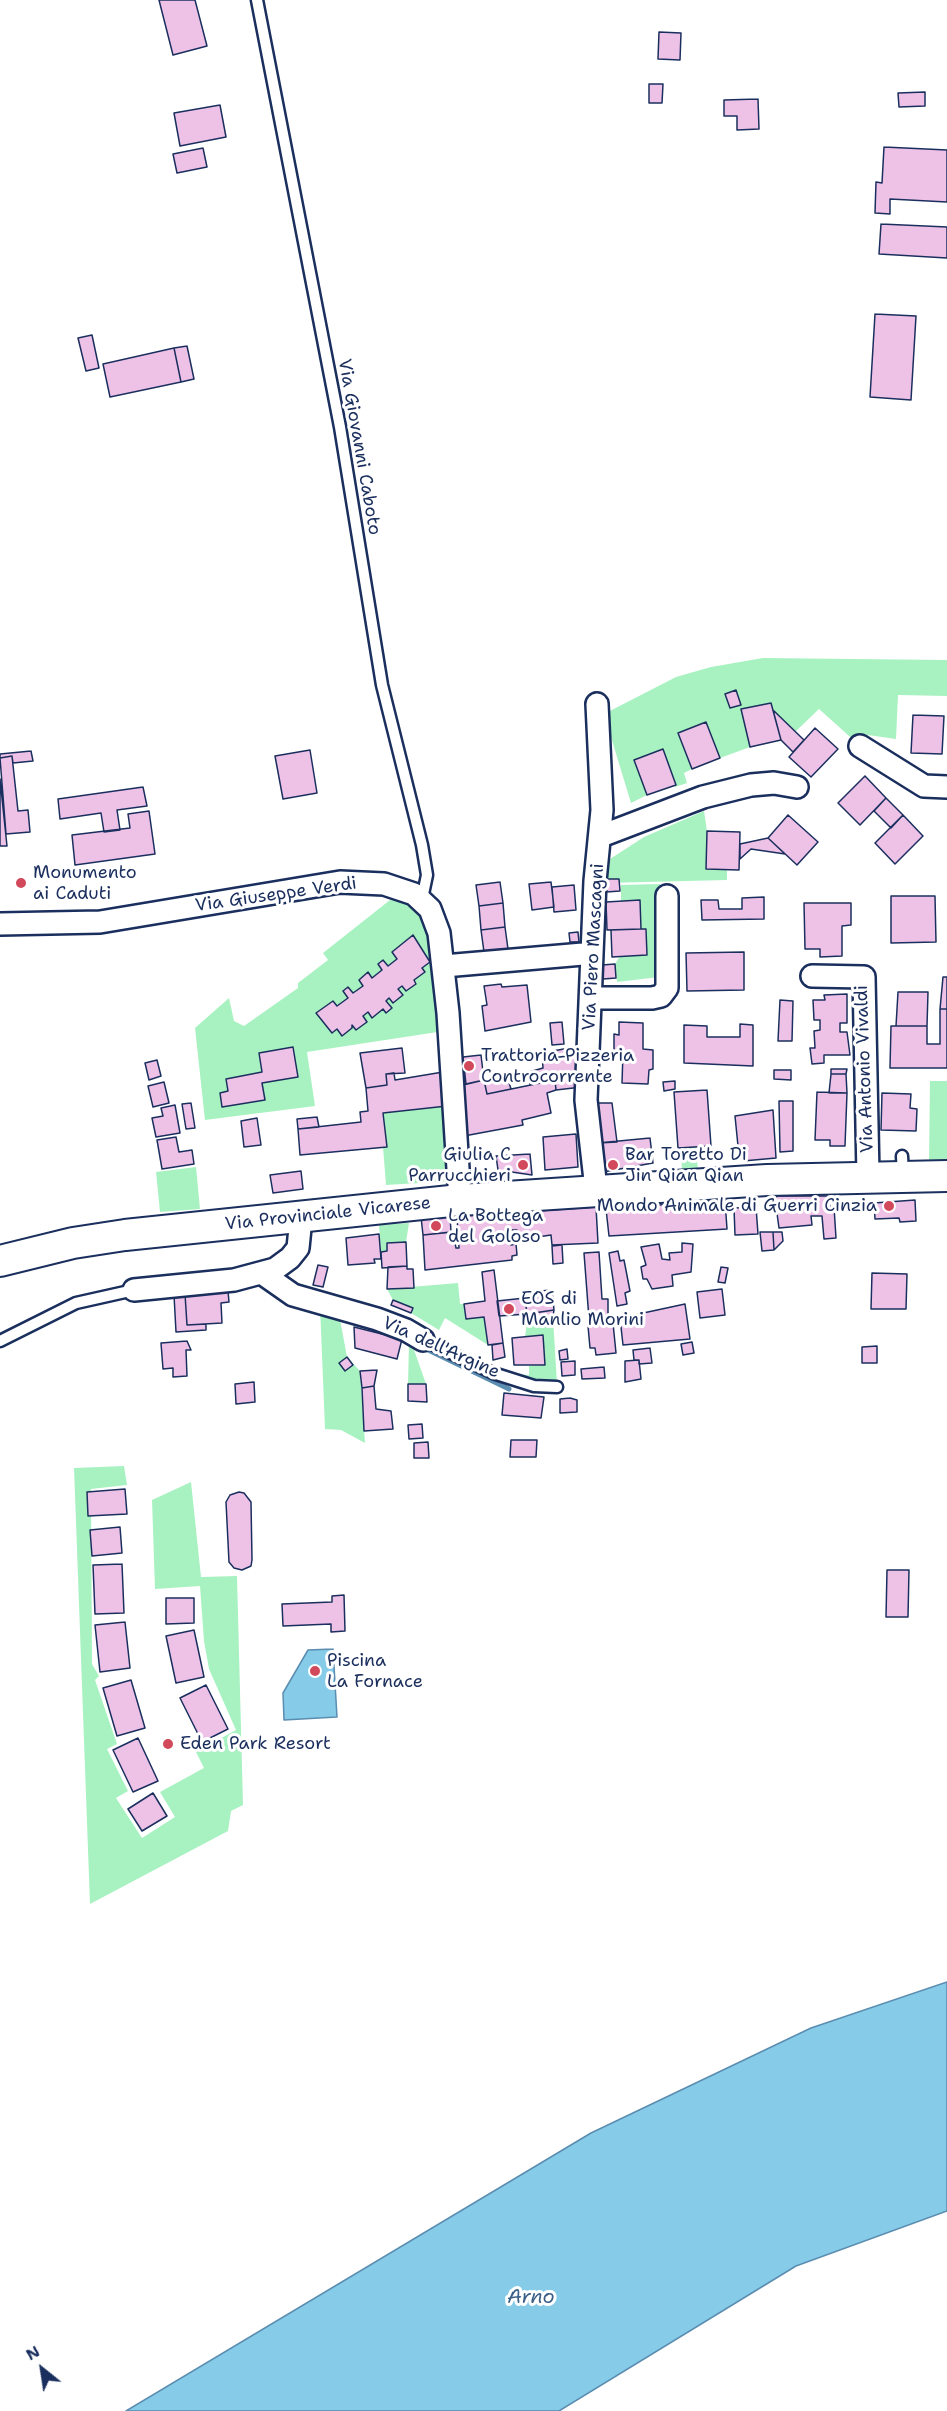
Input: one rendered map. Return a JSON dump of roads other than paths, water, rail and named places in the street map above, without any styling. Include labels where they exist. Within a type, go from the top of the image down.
[{"type":"main road","name":"Via Provinciale Vicarese","points":[[0,1261],[56,1247],[125,1234],[301,1218],[460,1200],[596,1190],[868,1176],[903,1166],[947,1176]]},
{"type":"street","name":"Via Piero Mascagni","points":[[596,1190],[586,1100],[592,998],[595,881],[601,836],[602,780],[597,704]]},
{"type":"street","points":[[860,746],[924,786],[947,787]]},
{"type":"street","points":[[601,836],[703,797],[751,785],[774,783],[797,788]]},
{"type":"street","name":"Via Giuseppe Verdi","points":[[0,924],[100,922],[340,882],[384,884],[405,889],[422,899]]},
{"type":"street","points":[[592,998],[652,998],[661,996],[667,988],[667,896]]},
{"type":"street","points":[[422,899],[436,920],[444,966],[460,1200]]},
{"type":"street","points":[[444,966],[583,954]]},
{"type":"street","name":"Via Antonio Vivaldi","points":[[812,976],[864,976],[868,1176]]},
{"type":"street","points":[[134,1290],[234,1280],[264,1274],[284,1263],[296,1252],[300,1243],[301,1218]]},
{"type":"street","name":"Via dell'Argine","points":[[264,1274],[293,1295],[377,1319],[406,1330],[423,1340]]},
{"type":"lane","name":"Via Giovanni Caboto","points":[[257,0],[340,427],[382,685],[422,845],[427,875],[422,899]]},
{"type":"lane","points":[[0,1341],[76,1303],[134,1290]]},
{"type":"lane","name":"Via dell'Argine","points":[[423,1340],[501,1376],[534,1386],[557,1386]]},
{"type":"water","name":"Piscina La Fornace","points":[[333,1649],[337,1717],[284,1720],[283,1693],[308,1650]]},
{"type":"water","name":"Arno","points":[[947,1982],[947,2211],[796,2266],[559,2411],[126,2411],[591,2133],[811,2028]]},
{"type":"waterway","points":[[422,1347],[509,1389]]},
{"type":"place","name":"Monumento ai Caduti","points":[[21,883]]},
{"type":"place","name":"Trattoria-Pizzeria Controcorrente","points":[[469,1066]]},
{"type":"place","name":"Giulia C Parrucchieri","points":[[523,1165]]},
{"type":"place","name":"Bar Toretto Di Jin Qian Qian","points":[[613,1165]]},
{"type":"place","name":"Mondo Animale di Guerri Cinzia","points":[[889,1206]]},
{"type":"place","name":"La Bottega del Goloso","points":[[436,1226]]},
{"type":"place","name":"EOS di Manlio Morini","points":[[509,1309]]},
{"type":"place","name":"Piscina La Fornace","points":[[315,1671]]},
{"type":"place","name":"Eden Park Resort","points":[[168,1744]]}]
